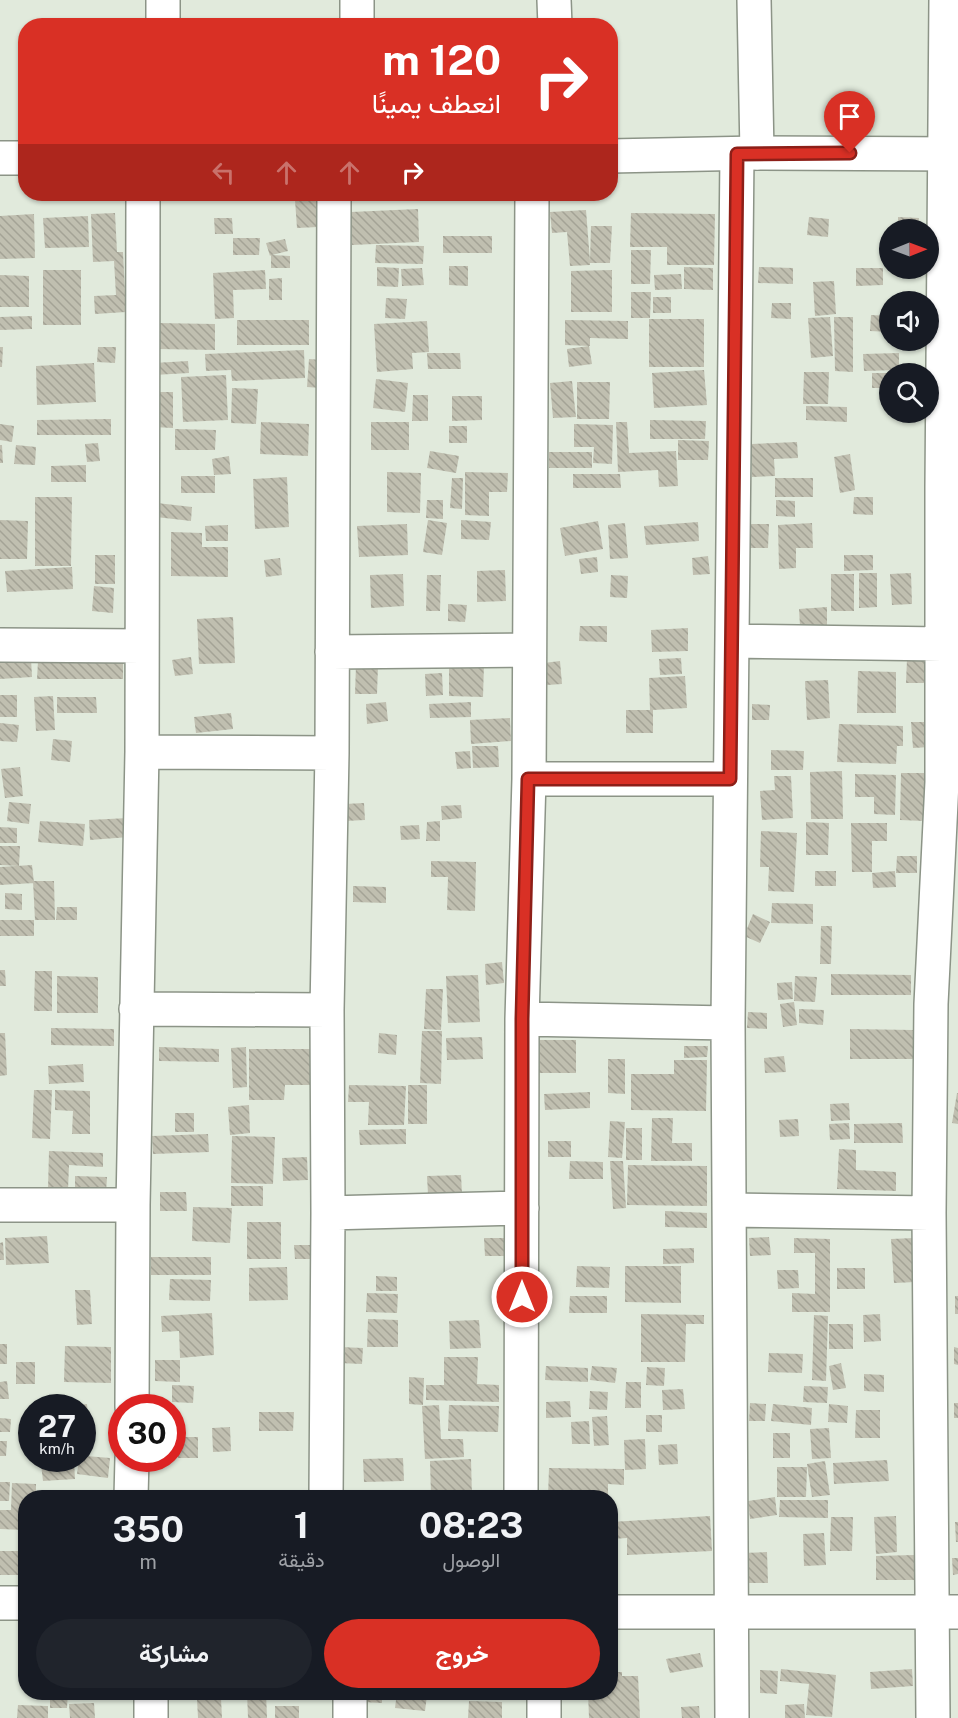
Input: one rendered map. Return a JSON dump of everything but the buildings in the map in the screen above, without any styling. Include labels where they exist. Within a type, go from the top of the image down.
[{"type":"street","points":[[163,0],[163,18]]},
{"type":"street","points":[[357,0],[357,18]]},
{"type":"street","points":[[555,0],[555,18]]},
{"type":"street","points":[[732,1718],[728,1023],[730,779],[747,154],[754,0]]},
{"type":"street","points":[[933,1718],[945,1612],[929,1213],[945,1005],[950,782],[942,644],[950,486],[951,154],[946,0]]},
{"type":"street","points":[[618,156],[951,154]]},
{"type":"street","points":[[0,158],[18,158]]},
{"type":"street","points":[[132,1394],[141,752],[143,201]]},
{"type":"street","points":[[326,1490],[327,1010],[332,753],[334,201]]},
{"type":"street","points":[[522,1490],[522,1019],[528,779],[532,201]]},
{"type":"street","points":[[733,641],[942,644]]},
{"type":"street","points":[[0,645],[141,646]]},
{"type":"street","points":[[332,652],[529,650]]},
{"type":"street","points":[[141,752],[332,753]]},
{"type":"street","points":[[528,779],[730,779]]},
{"type":"street","points":[[136,1009],[327,1010]]},
{"type":"street","points":[[522,1019],[728,1023]]},
{"type":"street","points":[[0,1205],[133,1204]]},
{"type":"street","points":[[328,1213],[522,1208]]},
{"type":"street","points":[[730,1210],[929,1213]]},
{"type":"street","points":[[131,1490],[132,1472]]},
{"type":"street","points":[[0,1603],[18,1603]]},
{"type":"street","points":[[618,1612],[945,1612]]},
{"type":"street","points":[[151,1700],[151,1718]]},
{"type":"street","points":[[350,1700],[350,1718]]},
{"type":"street","points":[[544,1700],[544,1718]]},
{"type":"route","points":[[522,1297],[522,1019],[528,779],[730,779],[737,154],[850,153]]}]
